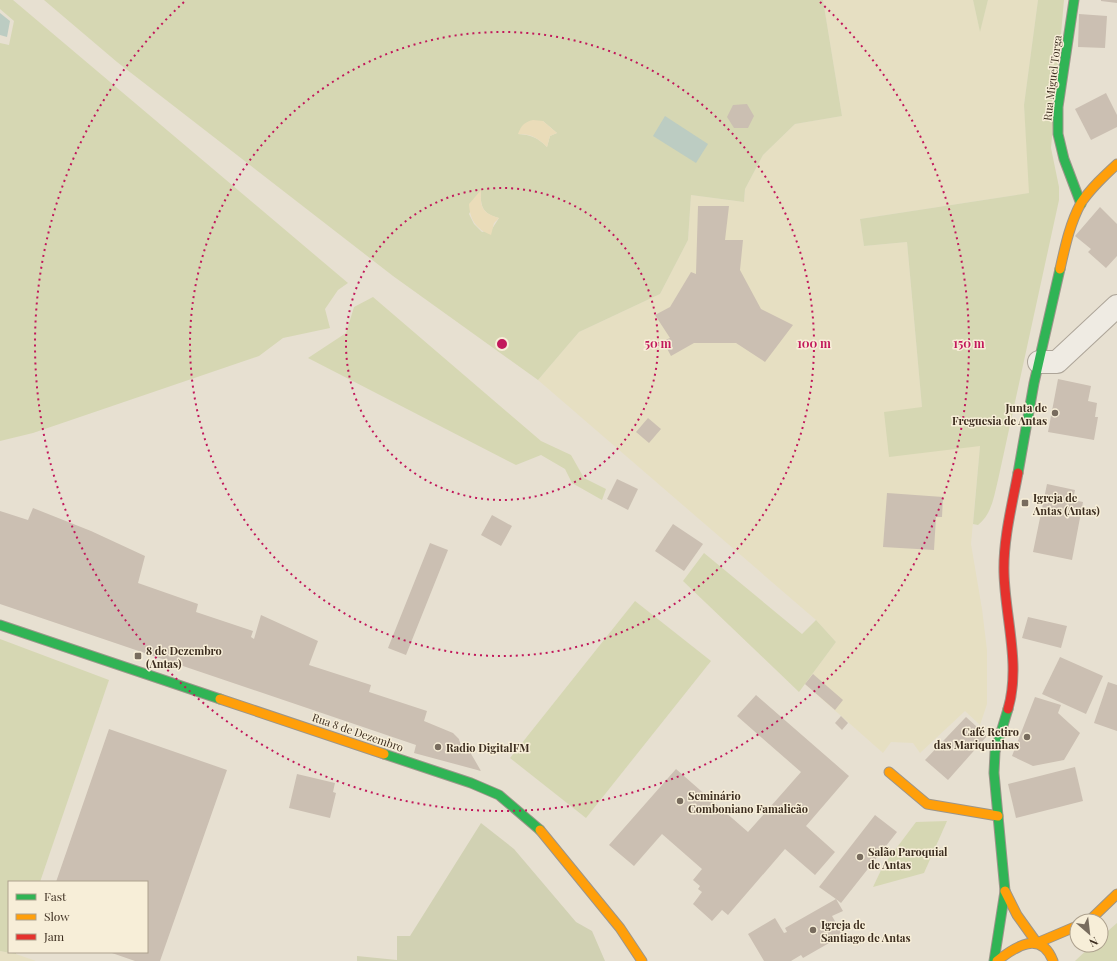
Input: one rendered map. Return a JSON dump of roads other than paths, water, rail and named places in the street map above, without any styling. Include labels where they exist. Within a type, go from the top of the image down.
[{"type":"street","name":"Rua Miguel Torga","points":[[1074,0],[1058,107],[1058,134],[1064,159],[1081,204]]},
{"type":"street","points":[[996,961],[1005,891],[994,773],[995,752],[1010,702],[1012,677],[1012,653],[1005,590],[1005,550],[1019,459],[1039,362],[1068,236],[1081,204],[1098,182],[1117,164]]},
{"type":"street","points":[[1039,362],[1057,362],[1117,306]]},
{"type":"street","name":"Rua 8 de Dezembro","points":[[0,625],[471,783],[499,795],[538,827],[620,928],[642,961]]},
{"type":"street","points":[[889,772],[927,804],[998,816]]},
{"type":"street","points":[[1005,891],[1018,915],[1037,943]]},
{"type":"street","points":[[1096,913],[1117,894]]},
{"type":"street","points":[[1037,943],[1069,929]]},
{"type":"street","points":[[996,961],[1029,943],[1037,943],[1046,947],[1052,954],[1054,961]]},
{"type":"street","points":[[1054,961],[1060,952]]},
{"type":"place","name":"Junta de Freguesia de Antas","points":[[1055,413]]},
{"type":"place","name":"Igreja de Antas (Antas)","points":[[1025,503]]},
{"type":"place","name":"8 de Dezembro (Antas)","points":[[138,656]]},
{"type":"place","name":"Café Retiro das Mariquinhas","points":[[1027,737]]},
{"type":"place","name":"Radio DigitalFM","points":[[438,747]]},
{"type":"place","name":"Seminário Comboniano Famalicão","points":[[680,801]]},
{"type":"place","name":"Salão Paroquial de Antas","points":[[860,857]]},
{"type":"place","name":"Igreja de Santiago de Antas","points":[[813,930]]}]
